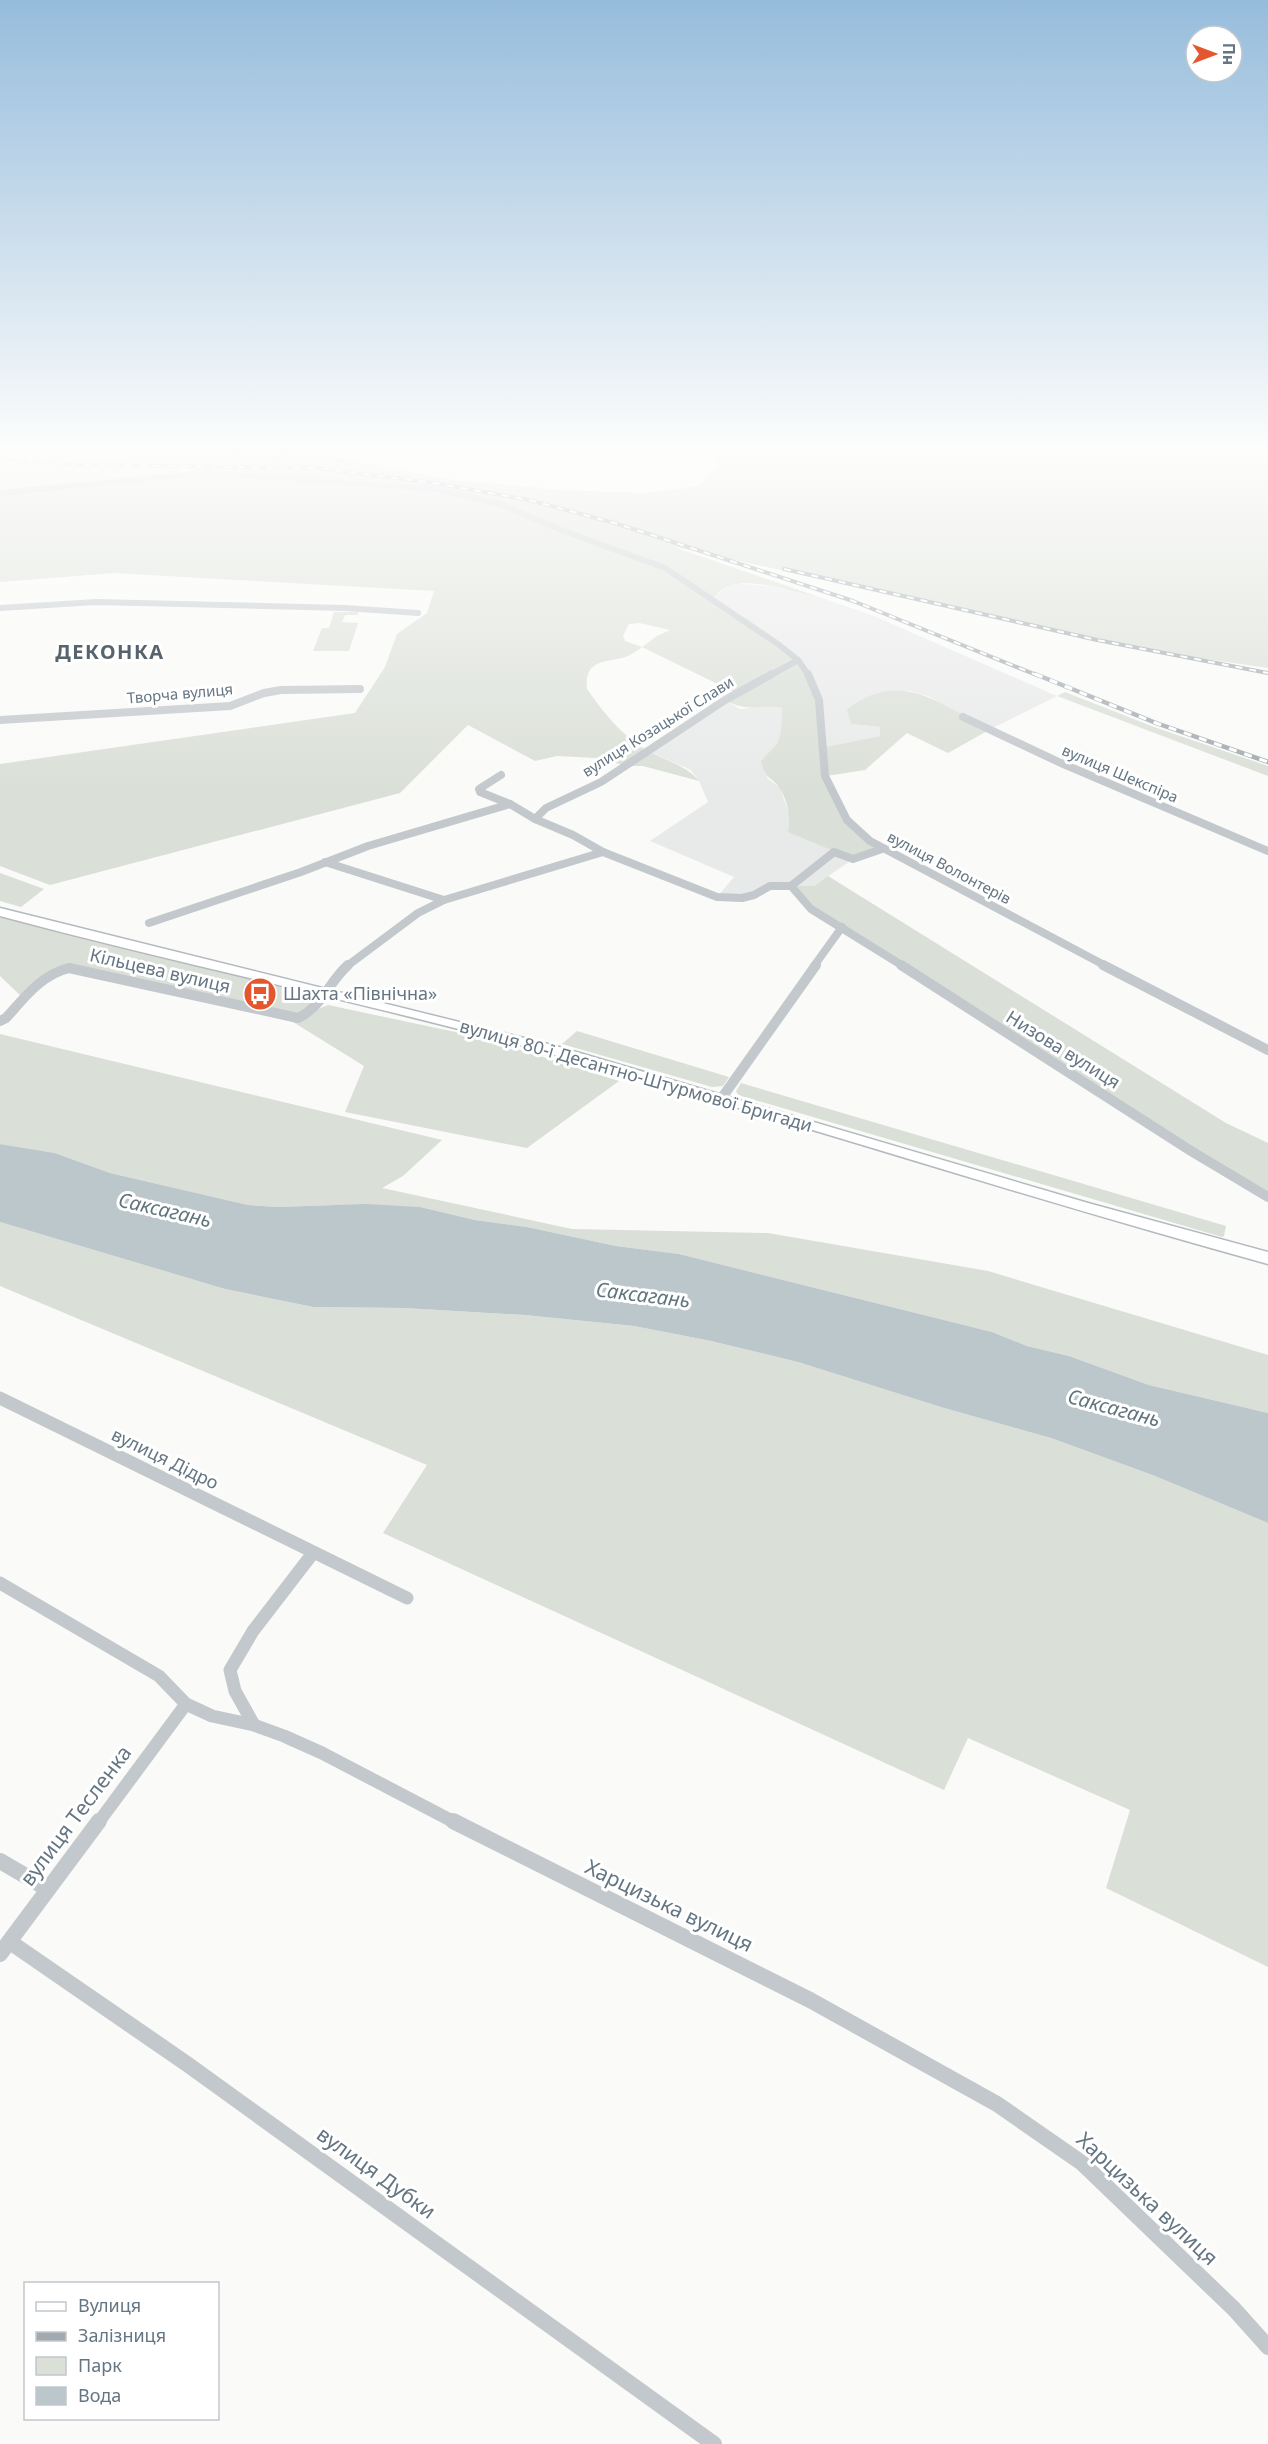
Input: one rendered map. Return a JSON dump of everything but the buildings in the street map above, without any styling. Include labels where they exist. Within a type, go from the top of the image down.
[{"type":"street","name":"вулиця Волонтерів","points":[[653,564],[664,568],[732,611],[798,660],[814,685],[819,700],[824,771],[834,796],[847,820],[882,849],[1268,1050]]},
{"type":"street","points":[[0,608],[96,602],[345,608],[418,613]]},
{"type":"street","name":"вулиця Козацької Слави","points":[[535,819],[546,808],[601,782],[725,700],[798,660]]},
{"type":"street","name":"Творча вулиця","points":[[0,720],[230,706],[264,693],[281,690],[360,689]]},
{"type":"street","name":"вулиця Шекспіра","points":[[963,717],[1061,763],[1268,851]]},
{"type":"street","points":[[501,775],[479,789],[486,795],[510,804],[535,819],[573,835],[603,852],[717,897],[742,898],[754,896],[770,886],[791,886],[834,852],[853,859],[882,849]]},
{"type":"street","points":[[149,923],[368,846],[510,804]]},
{"type":"street","name":"Кільцева вулиця","points":[[0,1021],[6,1018],[46,976],[57,970],[69,968],[298,1018],[312,1011],[339,974],[360,954],[418,913],[444,900],[603,852]]},
{"type":"street","points":[[325,862],[444,900]]},
{"type":"street","name":"Низова вулиця","points":[[791,886],[799,900],[1172,1139],[1268,1197]]},
{"type":"street","name":"вулиця 80-ї Десантно-Штурмової Бригади","points":[[0,912],[110,942],[550,1049],[1268,1258]]},
{"type":"street","points":[[721,1099],[842,927]]},
{"type":"street","name":"вулиця Дідро","points":[[0,1398],[407,1598]]},
{"type":"street","points":[[254,1725],[233,1684],[230,1670],[233,1660],[314,1553]]},
{"type":"street","name":"Харцизька вулиця","points":[[0,1583],[159,1676],[186,1704],[212,1716],[254,1725],[322,1753],[483,1837],[810,2000],[997,2104],[1082,2163],[1168,2244],[1268,2347]]},
{"type":"street","name":"вулиця Тесленка","points":[[5,1948],[186,1704]]},
{"type":"street","points":[[0,1861],[48,1888]]},
{"type":"street","name":"вулиця Дубки","points":[[5,1948],[187,2064],[714,2444]]},
{"type":"shaded area","points":[[730,585],[770,586],[819,597],[874,616],[1057,696],[989,730],[930,697],[910,691],[891,691],[851,724],[880,727],[880,736],[822,749],[712,598]]},
{"type":"shaded area","points":[[725,700],[740,709],[768,706],[782,708],[781,731],[767,778],[780,788],[791,819],[853,859],[814,886],[804,888],[778,885],[754,895],[717,897],[734,877],[650,841],[708,802],[699,781],[691,770],[648,751]]},
{"type":"green space","points":[[0,564],[723,564],[819,597],[753,583],[742,583],[728,586],[712,598],[788,652],[814,685],[822,748],[880,736],[880,727],[851,724],[847,709],[867,697],[886,691],[920,694],[989,730],[948,753],[907,733],[865,770],[826,776],[847,820],[882,849],[853,859],[788,832],[787,804],[777,785],[765,772],[761,761],[777,744],[781,731],[782,708],[747,707],[733,704],[725,700],[736,693],[642,647],[627,656],[592,667],[587,679],[587,689],[630,739],[648,751],[682,767],[699,781],[643,766],[627,766],[596,758],[557,756],[535,761],[468,725],[400,793],[50,885],[0,866],[0,764],[355,713],[385,667],[397,634],[427,613],[434,591],[114,573],[0,582]],"holes":[[[640,623],[670,630],[642,647],[625,641],[623,636],[629,624]]]},
{"type":"green space","points":[[753,564],[1268,564],[1268,668],[1097,640]]},
{"type":"green space","points":[[334,612],[358,612],[358,615],[345,615],[342,622],[358,623],[349,651],[313,651],[322,628],[329,628]]},
{"type":"green space","points":[[1065,692],[1154,727],[1268,766],[1268,776],[1057,696]]},
{"type":"green space","points":[[0,873],[44,889],[21,907],[0,901]]},
{"type":"green space","points":[[828,876],[1226,1123],[1268,1143],[1268,1197],[814,911],[799,900],[791,886],[814,886]]},
{"type":"green space","points":[[0,912],[325,993],[313,1011],[328,1005],[479,1037],[619,1081],[527,1148],[345,1112],[364,1066],[285,1017],[69,968],[24,999],[0,976]]},
{"type":"green space","points":[[577,1031],[729,1077],[723,1086],[712,1087],[562,1044]]},
{"type":"green space","points":[[0,1034],[442,1140],[403,1176],[382,1188],[572,1229],[768,1233],[988,1271],[1268,1355],[1268,1413],[1149,1385],[1069,1356],[1027,1346],[992,1332],[679,1254],[616,1246],[527,1227],[475,1220],[420,1207],[248,1205],[110,1173],[55,1153],[0,1144]]},
{"type":"green space","points":[[741,1083],[1226,1226],[1224,1236],[738,1095],[736,1091]]},
{"type":"green space","points":[[0,1222],[225,1289],[313,1307],[404,1308],[525,1315],[634,1326],[711,1341],[798,1362],[944,1408],[1051,1438],[1155,1476],[1268,1523],[1268,1967],[1106,1888],[1130,1810],[968,1738],[944,1790],[383,1533],[427,1465],[0,1286]]},
{"type":"water","name":"Саксагань","points":[[0,1144],[55,1153],[110,1173],[248,1205],[278,1207],[365,1204],[420,1207],[475,1220],[527,1227],[616,1246],[679,1254],[992,1332],[1027,1346],[1069,1356],[1149,1385],[1268,1413],[1268,1523],[1155,1476],[1051,1438],[944,1408],[798,1362],[711,1341],[634,1326],[525,1315],[404,1308],[313,1307],[225,1289],[0,1222]]},
{"type":"railway","points":[[740,564],[853,601],[1039,676]]},
{"type":"railway","points":[[784,569],[1097,640],[1268,673]]},
{"type":"railway","points":[[1035,674],[1156,723],[1268,762]]},
{"type":"place","name":"Шахта «Північна»","points":[[260,994]]},
{"type":"district","name":"ДЕКОНКА","points":[[110,652]]}]
